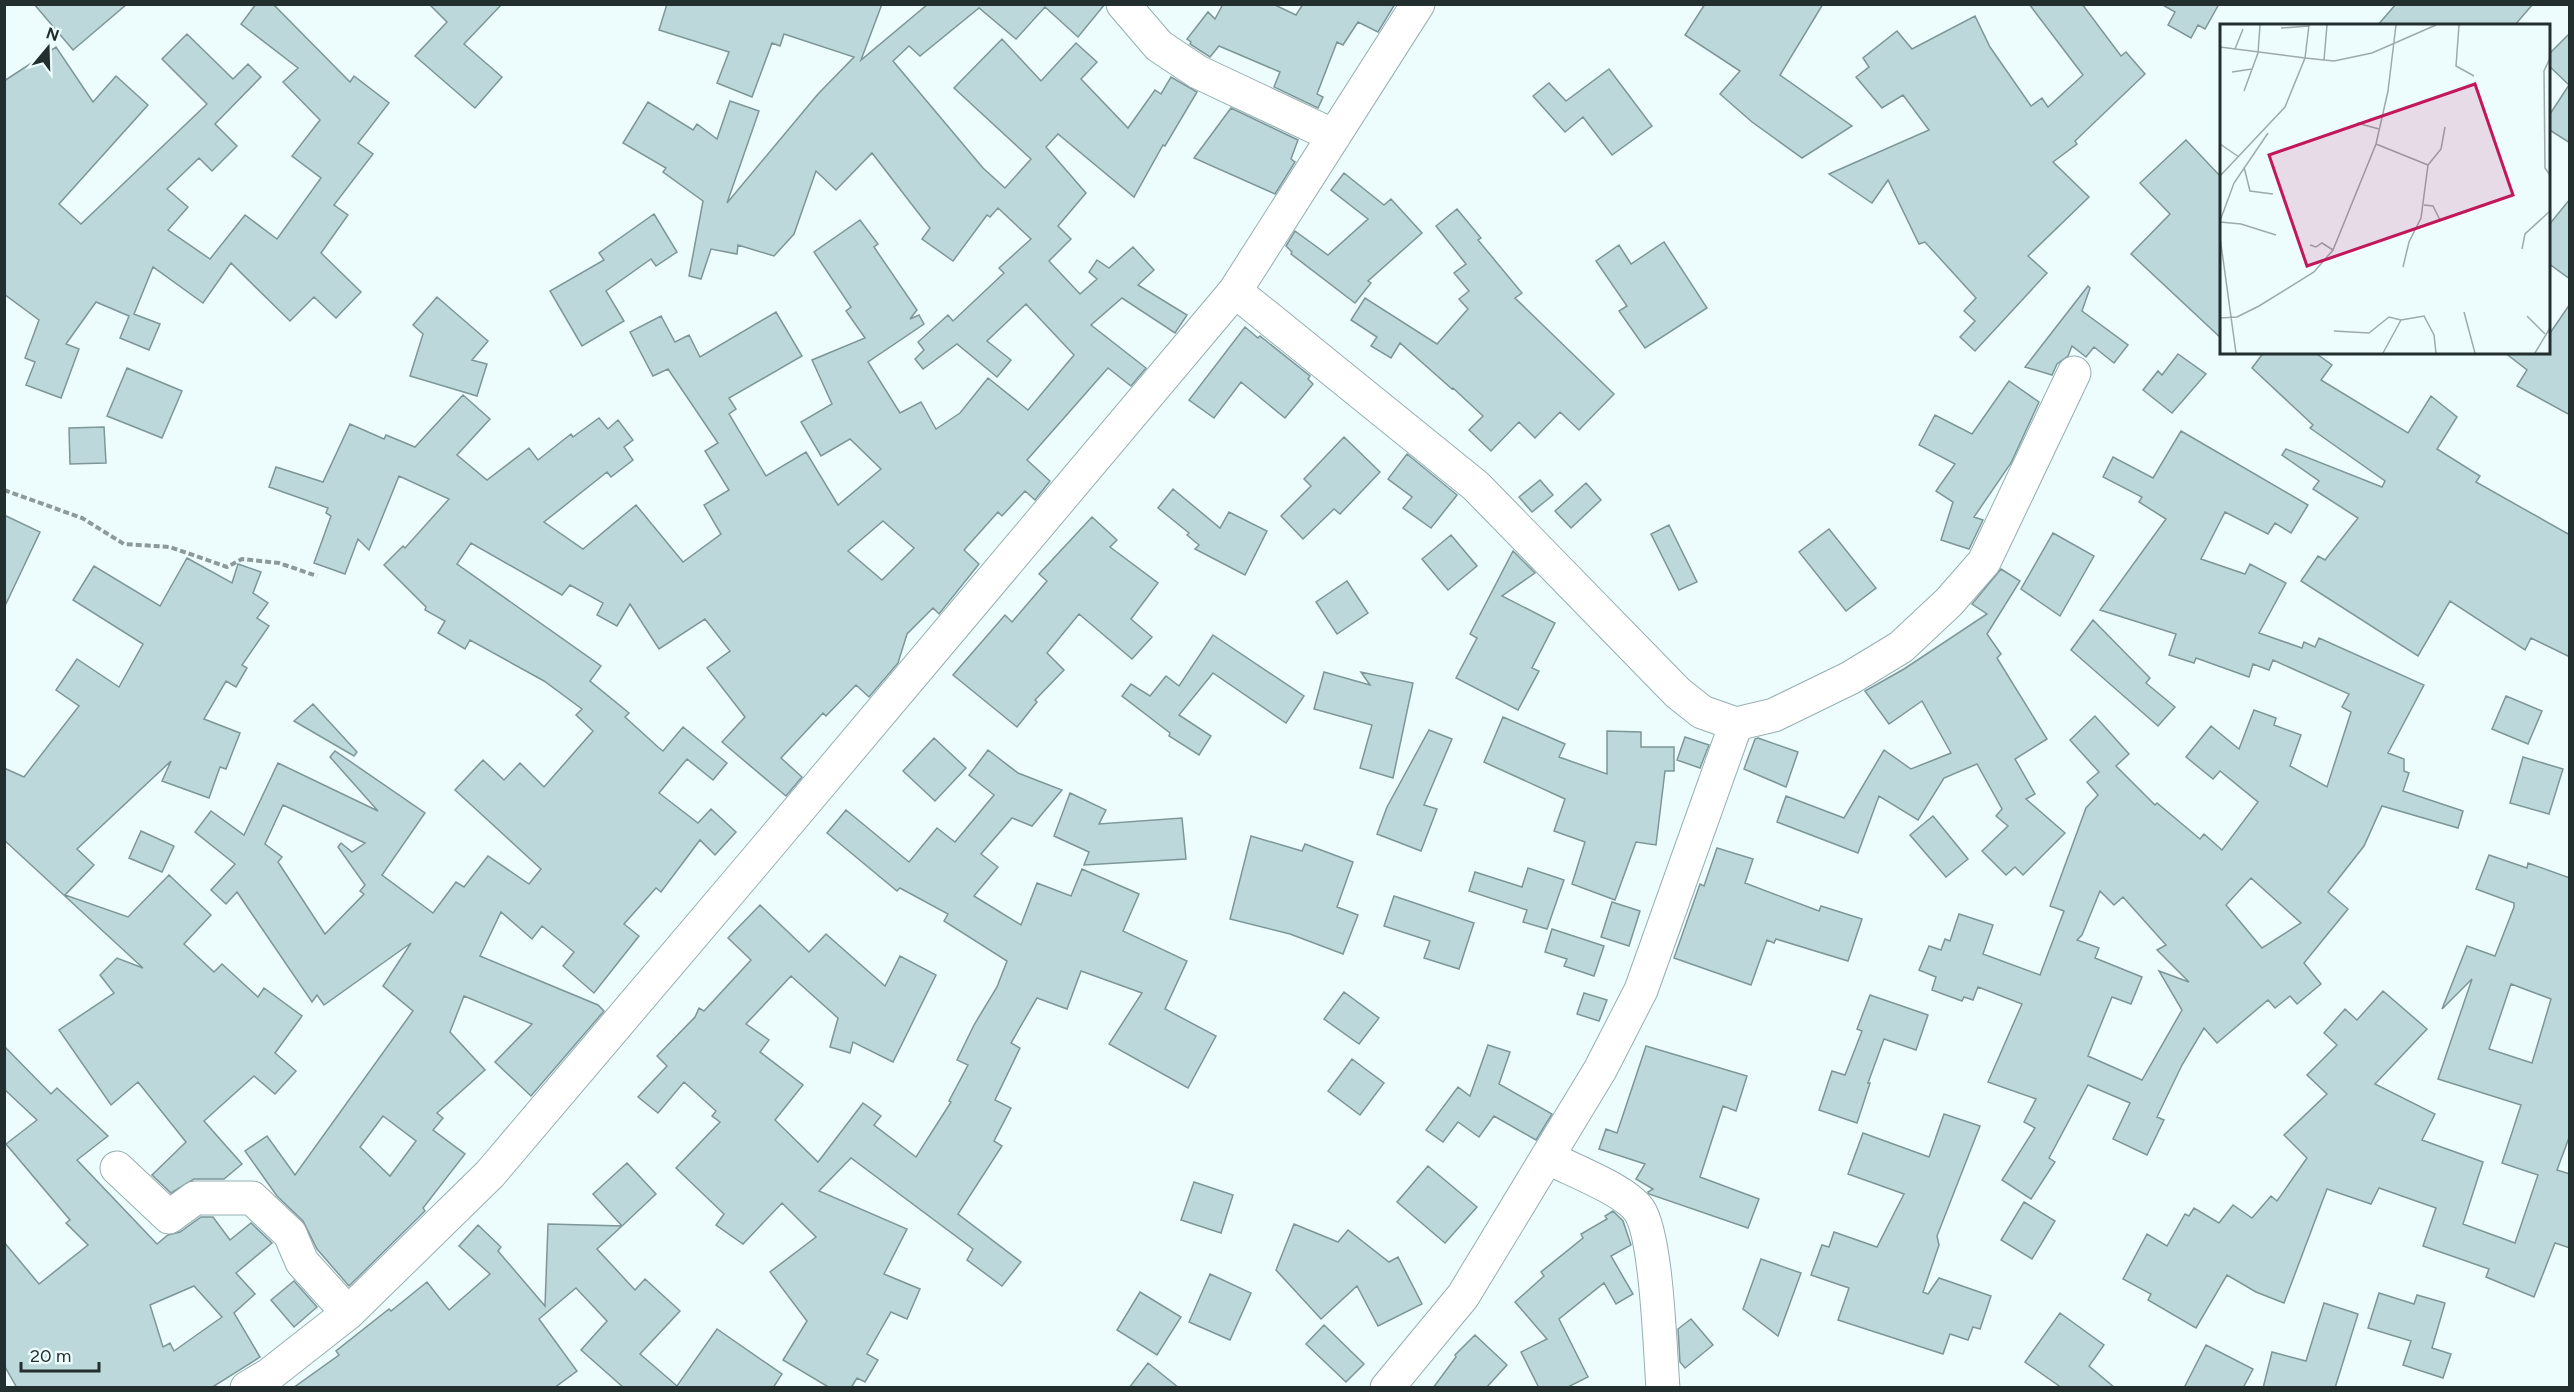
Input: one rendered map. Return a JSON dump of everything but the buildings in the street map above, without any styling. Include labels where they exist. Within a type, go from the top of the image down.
[{"type":"street","points":[[1123,4],[1159,46],[1198,72],[1334,136]]},
{"type":"street","points":[[247,1388],[269,1375],[348,1313],[490,1174],[1234,291],[1418,4]]},
{"type":"street","points":[[1234,291],[1476,486],[1678,693],[1702,712],[1736,724],[1774,715],[1850,678],[1901,647],[1949,602],[1984,562],[2074,373]]},
{"type":"street","points":[[1387,1388],[1463,1296],[1600,1070],[1641,990],[1736,724]]},
{"type":"street","points":[[1547,1157],[1621,1195],[1639,1210],[1646,1229],[1655,1281],[1663,1388]]},
{"type":"street","points":[[117,1168],[169,1217],[195,1198],[252,1198],[290,1234],[302,1262],[348,1313]]},
{"type":"path","points":[[4,490],[82,518],[124,544],[170,548],[227,567],[242,559],[279,563],[317,576]]}]
